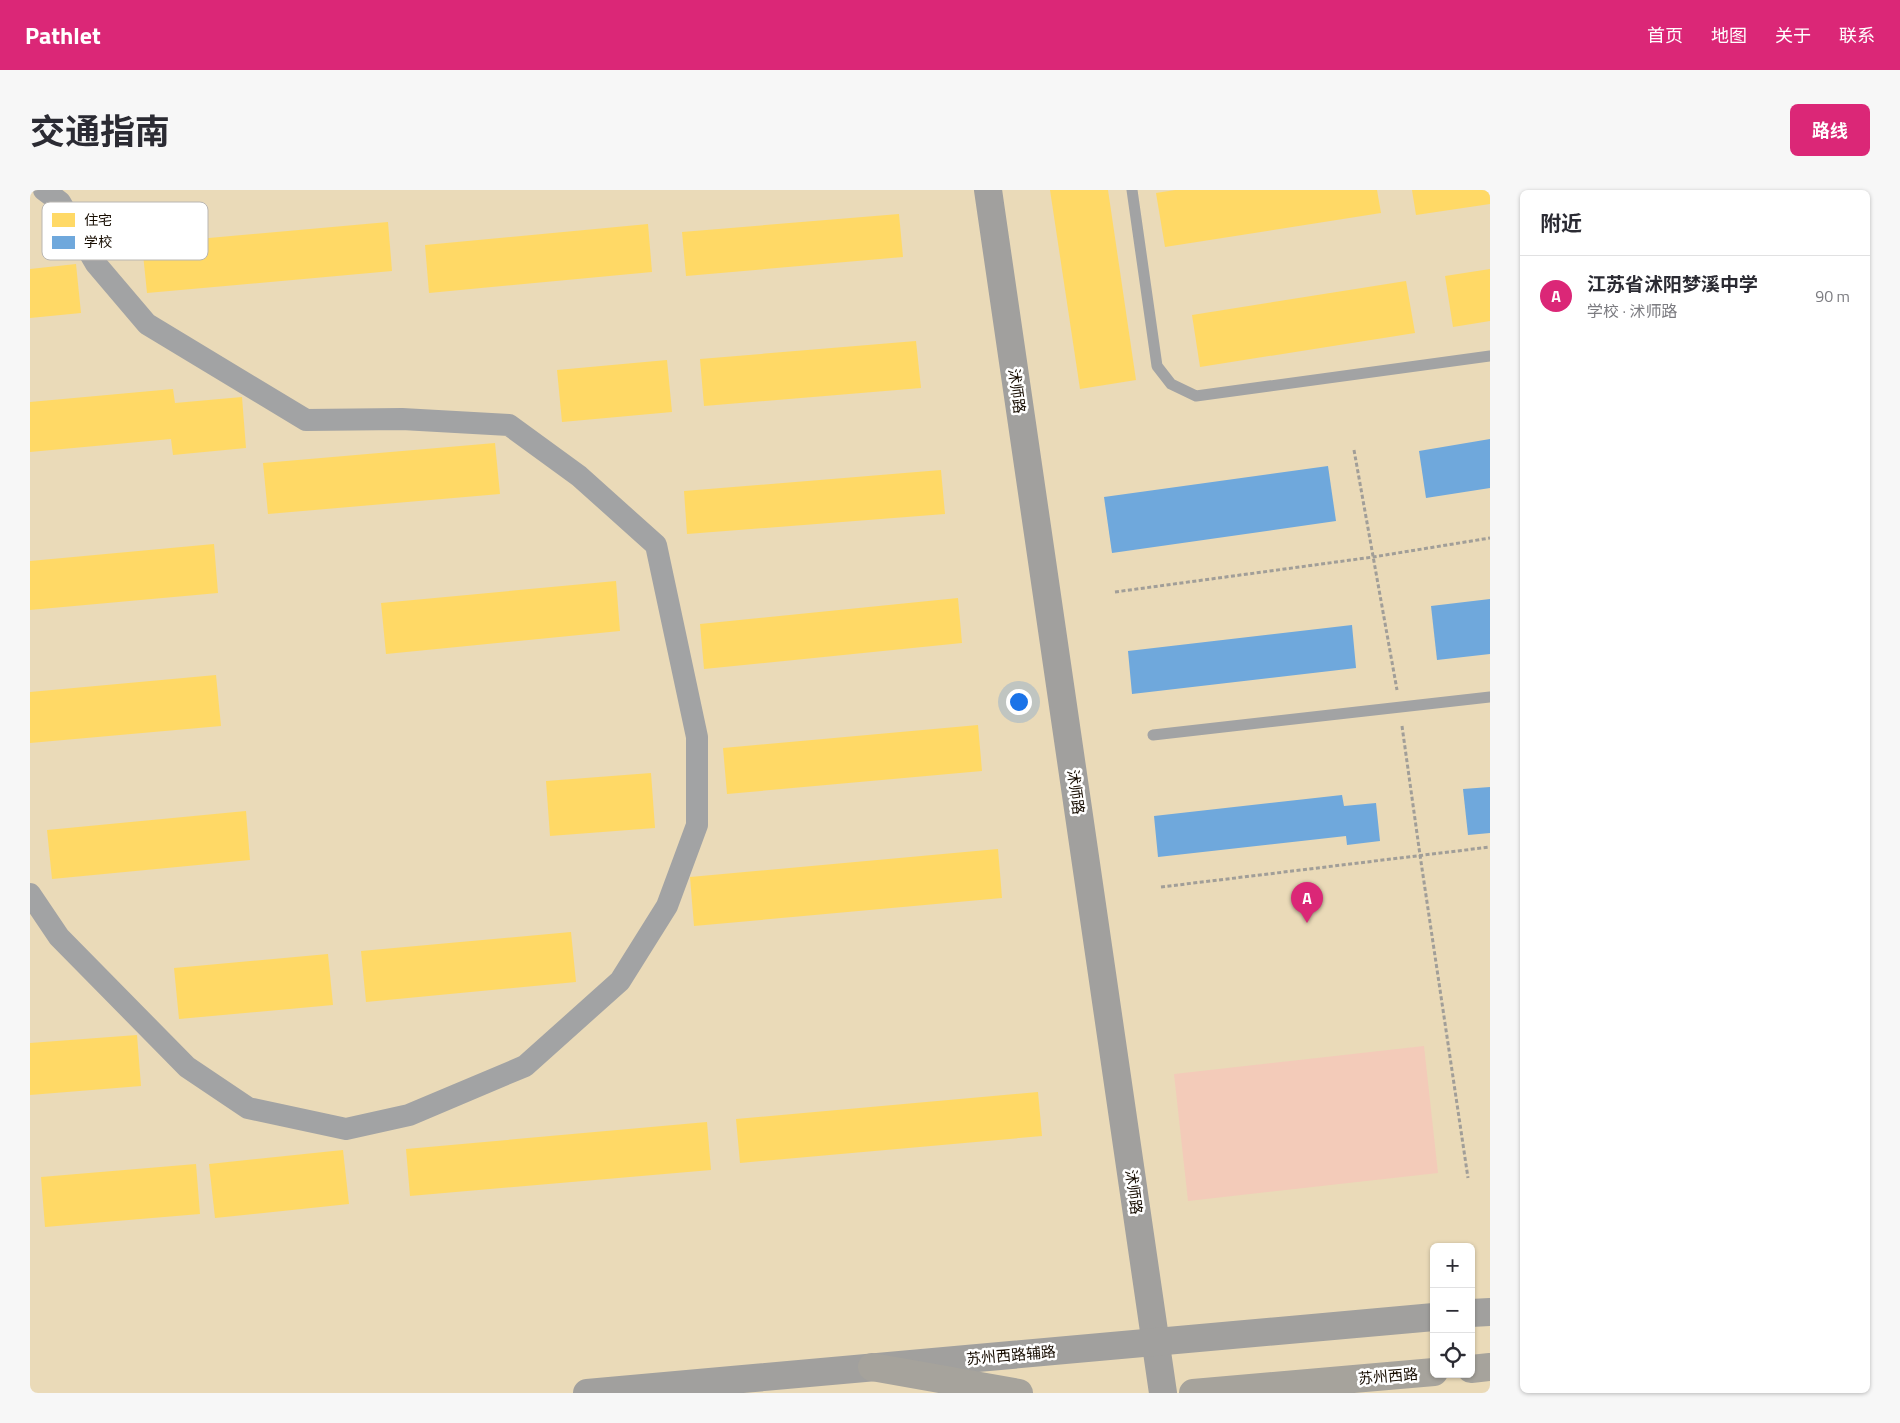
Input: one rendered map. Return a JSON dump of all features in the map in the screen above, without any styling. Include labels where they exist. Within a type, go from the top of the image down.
[{"type":"main road","points":[[872,1367],[1019,1393]]},
{"type":"main road","points":[[1475,1369],[1490,1367]]},
{"type":"main road","name":"苏州西路","points":[[1193,1393],[1430,1372]]},
{"type":"street","points":[[44,190],[60,202]]},
{"type":"street","name":"沭师路","points":[[988,190],[1163,1393]]},
{"type":"street","points":[[30,894],[59,937],[187,1067],[248,1108],[346,1129],[409,1115],[526,1066],[620,981],[667,906],[697,825],[697,737],[656,545],[579,476],[509,425],[402,419],[306,420],[147,324],[94,260]]},
{"type":"street","points":[[1475,1313],[1490,1312]]},
{"type":"street","name":"苏州西路辅路","points":[[587,1393],[1430,1317]]},
{"type":"lane","points":[[1132,190],[1157,366],[1171,384],[1196,396],[1490,356]]},
{"type":"lane","points":[[1153,735],[1490,697]]},
{"type":"path","points":[[1354,450],[1400,707],[1468,1178]]},
{"type":"path","points":[[1115,592],[1373,557],[1490,538]]},
{"type":"path","points":[[1161,887],[1490,847]]},
{"type":"shaded area","points":[[1424,1046],[1438,1173],[1188,1201],[1174,1074]]},
{"type":"building: 住宅","points":[[1050,190],[1108,190],[1136,380],[1080,389]]},
{"type":"building: 住宅","points":[[1175,190],[1377,190],[1381,213],[1165,247],[1156,193]]},
{"type":"building: 住宅","points":[[1412,190],[1490,190],[1490,204],[1416,215]]},
{"type":"building: 住宅","points":[[899,214],[903,257],[686,276],[682,232]]},
{"type":"building: 住宅","points":[[388,222],[392,271],[147,293],[144,260],[208,260],[208,238]]},
{"type":"building: 住宅","points":[[648,224],[652,272],[429,293],[425,245]]},
{"type":"building: 住宅","points":[[76,264],[81,313],[30,318],[30,269]]},
{"type":"building: 住宅","points":[[1490,269],[1490,321],[1453,327],[1445,276]]},
{"type":"building: 住宅","points":[[1406,281],[1415,333],[1200,367],[1192,315]]},
{"type":"building: 住宅","points":[[916,341],[921,388],[704,406],[700,359]]},
{"type":"building: 住宅","points":[[667,360],[672,412],[562,422],[557,370]]},
{"type":"building: 住宅","points":[[173,389],[175,403],[242,397],[246,448],[173,455],[171,439],[30,452],[30,402]]},
{"type":"building: 住宅","points":[[495,443],[500,494],[268,514],[263,463]]},
{"type":"building: 住宅","points":[[941,470],[945,514],[687,534],[684,491]]},
{"type":"building: 住宅","points":[[214,544],[218,593],[30,610],[30,561]]},
{"type":"building: 住宅","points":[[616,581],[620,631],[386,654],[381,603]]},
{"type":"building: 住宅","points":[[958,598],[962,643],[704,669],[700,624]]},
{"type":"building: 住宅","points":[[216,675],[221,726],[30,743],[30,692]]},
{"type":"building: 住宅","points":[[978,725],[982,771],[727,794],[723,748]]},
{"type":"building: 住宅","points":[[651,773],[655,828],[550,836],[546,781]]},
{"type":"building: 住宅","points":[[246,811],[250,860],[52,879],[47,830]]},
{"type":"building: 住宅","points":[[998,849],[1002,898],[694,926],[690,877]]},
{"type":"building: 住宅","points":[[571,932],[576,982],[366,1002],[361,951]]},
{"type":"building: 住宅","points":[[328,954],[333,1005],[179,1019],[174,968]]},
{"type":"building: 住宅","points":[[137,1035],[141,1086],[30,1095],[30,1043]]},
{"type":"building: 住宅","points":[[1038,1092],[1042,1136],[740,1163],[736,1119]]},
{"type":"building: 住宅","points":[[707,1122],[711,1170],[410,1196],[406,1149]]},
{"type":"building: 住宅","points":[[343,1150],[349,1204],[215,1218],[209,1164]]},
{"type":"building: 住宅","points":[[196,1164],[200,1214],[45,1227],[41,1177]]},
{"type":"building: 学校","points":[[1490,439],[1490,488],[1426,498],[1419,451]]},
{"type":"building: 学校","points":[[1328,466],[1336,521],[1112,553],[1104,497]]},
{"type":"building: 学校","points":[[1490,599],[1490,654],[1437,660],[1431,606]]},
{"type":"building: 学校","points":[[1352,625],[1356,668],[1132,694],[1128,651]]},
{"type":"building: 学校","points":[[1490,787],[1490,833],[1468,835],[1463,789]]},
{"type":"building: 学校","points":[[1342,795],[1344,806],[1376,803],[1380,841],[1347,845],[1346,836],[1158,857],[1154,816]]},
{"type":"place","name":"江苏省沭阳梦溪中学","points":[[1307,923]]}]
